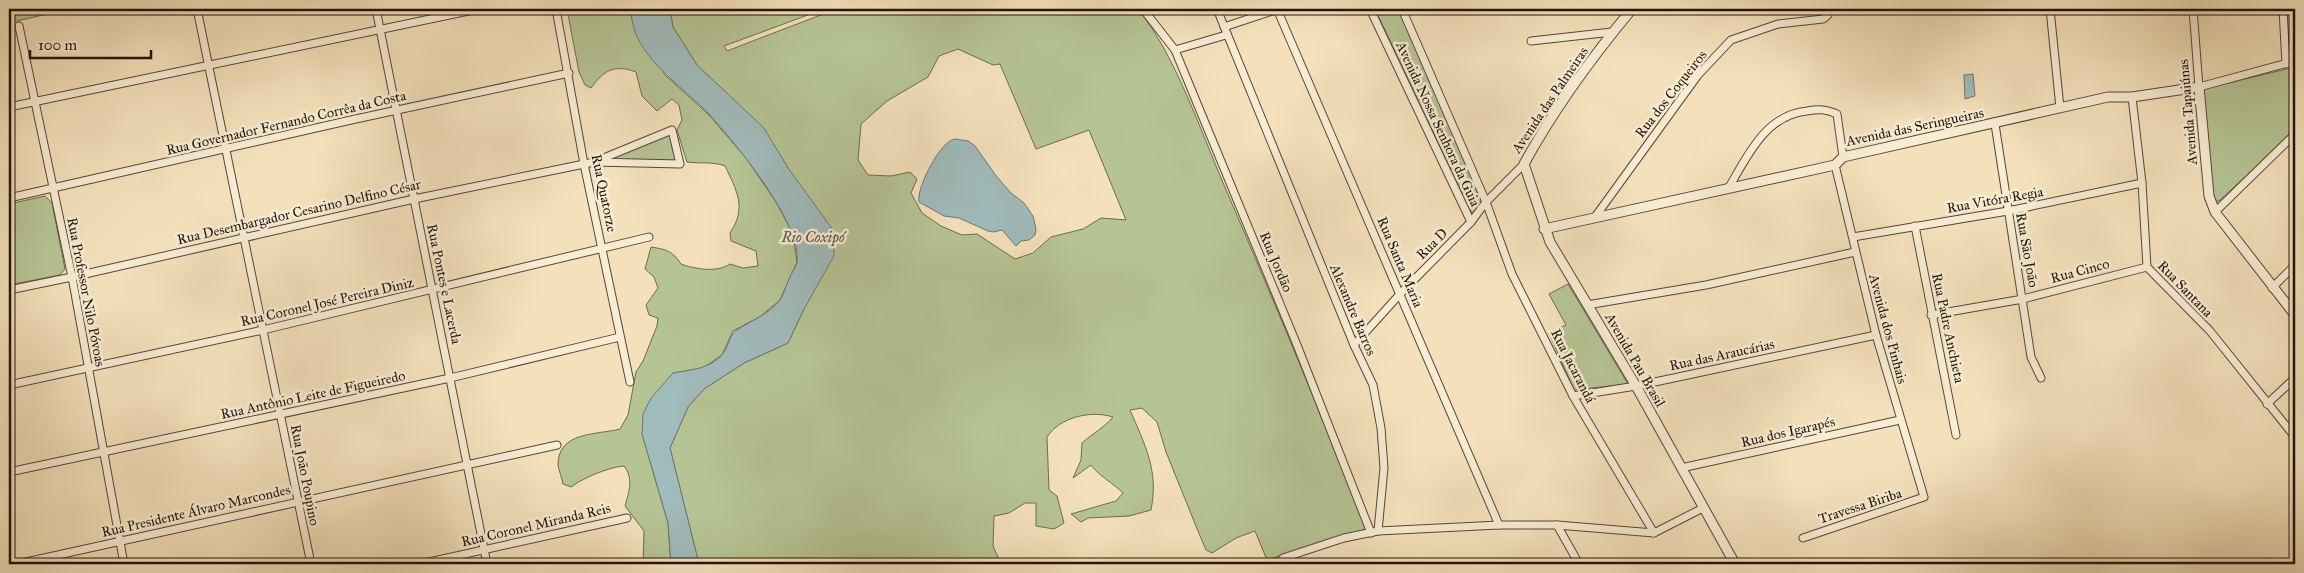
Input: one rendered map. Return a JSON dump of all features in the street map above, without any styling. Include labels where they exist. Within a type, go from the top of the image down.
[{"type":"street","name":"Rua João Poupino","points":[[197,9],[310,564]]},
{"type":"street","name":"Rua Pontes e Lacerda","points":[[376,9],[487,564]]},
{"type":"street","points":[[9,107],[478,9]]},
{"type":"street","name":"Rua Quatorze","points":[[556,9],[584,164],[630,382]]},
{"type":"street","name":"Rua Jordão","points":[[1143,9],[1175,50],[1374,532]]},
{"type":"street","name":"Alexandre Barros","points":[[1217,9],[1354,345],[1373,385],[1381,428],[1384,468],[1374,532]]},
{"type":"street","points":[[1175,50],[1278,9]]},
{"type":"street","name":"Rua Santa Maria","points":[[1278,9],[1500,525]]},
{"type":"street","name":"Avenida Nossa Senhora da Guia","points":[[1370,9],[1471,222]]},
{"type":"street","name":"Avenida Nossa Senhora da Guia","points":[[1402,9],[1486,202]]},
{"type":"street","name":"Avenida das Palmeiras","points":[[1486,202],[1524,164],[1556,113],[1612,32],[1632,9]]},
{"type":"street","name":"Rua dos Coqueiros","points":[[1595,217],[1698,75],[1731,40],[1778,24],[1823,20],[1828,15],[1829,9]]},
{"type":"street","points":[[2050,9],[2060,108]]},
{"type":"street","name":"Avenida Tapaiúnas","points":[[2192,9],[2209,196],[2215,212]]},
{"type":"street","points":[[2283,9],[2286,64]]},
{"type":"street","name":"Rua Professor Nilo Póvoas","points":[[20,26],[72,278],[124,564]]},
{"type":"street","points":[[1531,40],[1612,32]]},
{"type":"street","name":"Avenida das Seringueiras","points":[[1544,229],[1835,165],[1843,157],[2108,97],[2132,97],[2199,87],[2295,61]]},
{"type":"street","name":"Rua Governador Fernando Corrêa da Costa","points":[[9,198],[569,73]]},
{"type":"street","name":"Rua Santana","points":[[2132,97],[2142,183],[2147,267],[2210,331],[2295,437]]},
{"type":"street","points":[[1728,189],[1765,131],[1780,119],[1798,112],[1826,109],[1837,114],[1843,157]]},
{"type":"street","name":"Rua São João","points":[[1995,124],[2031,357],[2041,378]]},
{"type":"street","name":"Rua Desembargador Cesarino Delfino César","points":[[9,290],[72,278],[244,236],[594,162],[672,130],[680,164],[594,162]]},
{"type":"street","points":[[2295,134],[2215,212],[2272,288],[2295,315]]},
{"type":"street","name":"Avenida Pau Brasil","points":[[1524,164],[1544,229],[1558,257],[1636,386],[1735,564]]},
{"type":"street","name":"Avenida dos Pinhais","points":[[1835,165],[1876,335],[1924,497]]},
{"type":"street","name":"Rua Vitóra Regia","points":[[1852,237],[2008,211],[2142,183]]},
{"type":"street","name":"Rua D","points":[[1354,345],[1400,294],[1471,222],[1486,202]]},
{"type":"street","name":"Rua Jacarandá","points":[[1486,202],[1512,274],[1573,396],[1654,533]]},
{"type":"street","name":"Rua Padre Anchieta","points":[[1915,226],[1956,435]]},
{"type":"street","name":"Rua Coronel José Pereira Diniz","points":[[9,385],[263,330],[649,237]]},
{"type":"street","points":[[1587,305],[1699,286],[1855,252]]},
{"type":"street","points":[[2272,288],[2295,266]]},
{"type":"street","name":"Rua Cinco","points":[[1931,314],[2023,299],[2147,267]]},
{"type":"street","name":"Rua das Araucárias","points":[[1573,396],[1636,386],[1876,335]]},
{"type":"street","name":"Rua Antônio Leite de Figueiredo","points":[[9,472],[450,378],[620,337]]},
{"type":"street","points":[[2268,404],[2295,378]]},
{"type":"street","name":"Rua dos Igarapés","points":[[1681,468],[1900,420]]},
{"type":"street","name":"Rua Presidente Álvaro Marcondes","points":[[17,564],[557,445]]},
{"type":"street","name":"Travessa Biriba","points":[[1803,538],[1924,497]]},
{"type":"street","points":[[1278,564],[1283,558],[1344,538],[1374,532],[1500,525],[1556,525],[1654,533],[1703,508]]},
{"type":"street","name":"Rua Coronel Miranda Reis","points":[[420,564],[627,518]]},
{"type":"street","points":[[1556,525],[1579,564]]},
{"type":"green space","points":[[9,9],[69,9],[17,21],[9,21]]},
{"type":"green space","points":[[567,9],[631,9],[631,16],[665,75],[708,114],[746,158],[776,202],[793,234],[797,262],[780,300],[761,316],[733,331],[722,355],[703,368],[673,373],[642,434],[668,523],[671,564],[643,564],[644,531],[625,506],[630,480],[624,466],[611,468],[582,480],[571,487],[563,484],[558,465],[560,454],[564,446],[580,436],[620,429],[628,415],[636,372],[643,361],[657,326],[658,318],[649,315],[646,305],[658,288],[654,277],[645,269],[651,247],[668,251],[681,264],[706,269],[725,267],[730,264],[743,268],[758,266],[756,251],[731,241],[730,233],[738,216],[739,207],[736,192],[725,166],[687,162],[677,130],[682,120],[679,105],[672,99],[657,111],[642,96],[636,72],[628,70],[610,70],[600,77],[591,88],[585,85],[579,72]]},
{"type":"green space","points":[[670,9],[824,9],[724,46],[727,51],[836,9],[1138,9],[1164,48],[1186,93],[1332,442],[1366,529],[1267,560],[1255,531],[1236,538],[1212,553],[1206,550],[1166,452],[1157,422],[1142,408],[1130,410],[1152,470],[1153,496],[1151,510],[1129,516],[1088,518],[1081,522],[1071,514],[1116,501],[1123,493],[1091,465],[1073,478],[1081,460],[1082,443],[1113,417],[1095,414],[1068,420],[1060,424],[1047,437],[1049,490],[1057,496],[1064,523],[1054,529],[1036,526],[1036,503],[1025,503],[1009,513],[994,516],[993,546],[1001,564],[699,564],[670,448],[688,407],[704,389],[744,363],[788,343],[804,309],[788,168],[763,128],[697,65],[673,27]],"holes":[[[958,49],[993,65],[1000,64],[1036,149],[1089,130],[1126,220],[1101,218],[1083,229],[1051,237],[1033,253],[1015,259],[977,234],[962,235],[941,226],[922,213],[911,193],[917,179],[910,172],[891,176],[868,175],[858,160],[861,124],[887,101],[928,77],[939,56]]]},
{"type":"green space","points":[[1375,9],[1399,9],[1483,202],[1473,216]]},
{"type":"green space","points":[[2295,67],[2295,131],[2219,201],[2214,201],[2203,89]]},
{"type":"green space","points":[[671,132],[678,162],[602,161]]},
{"type":"green space","points":[[45,196],[52,203],[65,269],[60,275],[9,285],[9,204]]},
{"type":"green space","points":[[1568,284],[1628,384],[1574,390],[1549,333],[1566,325],[1549,294]]},
{"type":"water","name":"Rio Coxipó","points":[[631,9],[670,9],[673,27],[697,65],[764,128],[788,168],[833,230],[834,256],[804,309],[788,343],[744,363],[704,389],[688,407],[670,448],[699,564],[671,564],[668,523],[642,434],[643,414],[651,398],[673,373],[699,368],[717,360],[725,352],[733,333],[776,305],[783,295],[797,262],[796,246],[789,227],[765,184],[735,144],[710,115],[660,68],[639,41],[633,26]]},
{"type":"water","points":[[1973,74],[1975,96],[1965,99],[1964,75]]},
{"type":"water","points":[[955,139],[968,141],[975,146],[997,177],[1011,193],[1024,203],[1033,216],[1036,229],[1035,235],[1029,240],[1021,241],[1016,246],[1002,230],[988,231],[959,218],[944,216],[919,202],[921,186],[925,176],[943,147],[949,141]]}]
